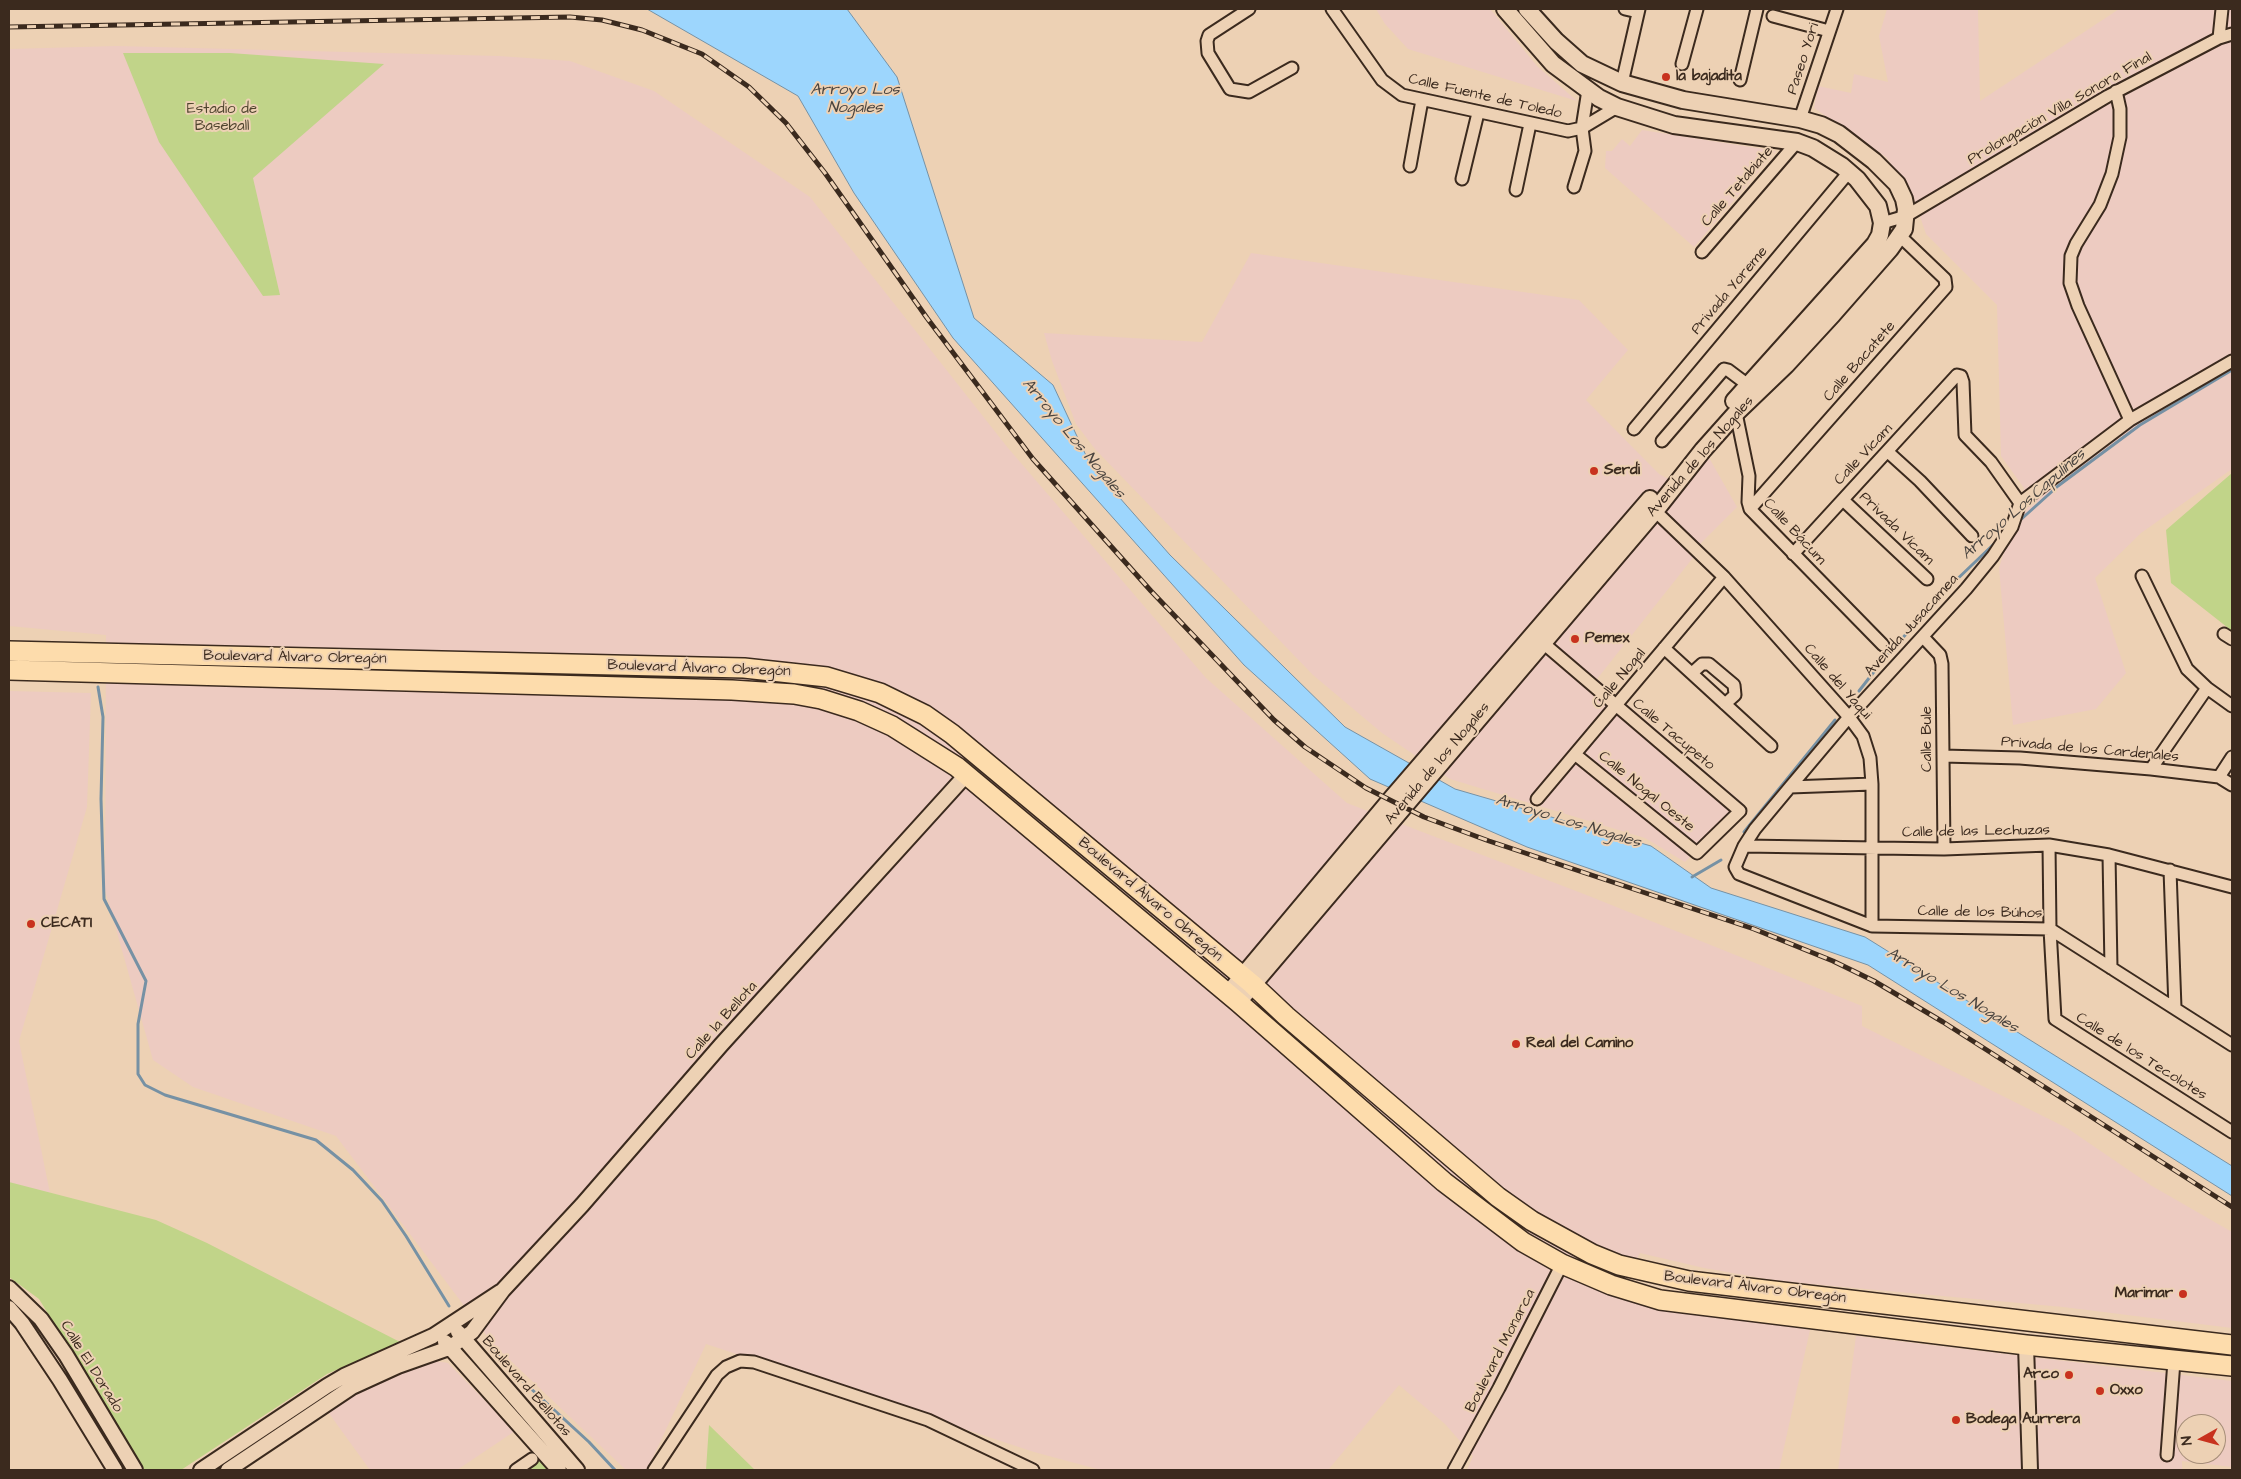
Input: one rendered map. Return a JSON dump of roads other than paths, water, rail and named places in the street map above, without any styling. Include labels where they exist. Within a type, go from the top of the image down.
[{"type":"highway","name":"Boulevard Álvaro Obregón","points":[[9,651],[744,668],[827,677],[880,693],[925,715],[952,734],[1248,980],[1292,1022],[1498,1197],[1564,1240],[1619,1265],[1689,1281],[2232,1344]]},
{"type":"highway","name":"Boulevard Álvaro Obregón","points":[[9,670],[732,690],[794,694],[821,699],[859,711],[892,726],[928,747],[967,774],[1233,998],[1444,1182],[1523,1242],[1562,1264],[1611,1285],[1660,1300],[2026,1345],[2232,1366]]},
{"type":"main road","points":[[1506,9],[1553,64],[1588,90],[1617,107],[1674,125],[1797,142],[1827,156],[1849,172],[1873,199],[1878,206],[1882,223]]},
{"type":"main road","points":[[1527,9],[1556,41],[1582,64],[1622,83],[1683,100],[1800,119],[1821,125],[1839,134],[1874,161],[1896,184],[1904,199],[1906,216]]},
{"type":"main road","points":[[1873,199],[1896,184]]},
{"type":"main road","name":"Avenida de los Nogales","points":[[1233,998],[1426,768],[1651,507],[1736,413],[1798,353],[1900,236],[1904,229],[1906,216]]},
{"type":"main road","name":"Avenida de los Nogales","points":[[1426,768],[1542,642],[1748,385],[1869,252],[1880,235],[1882,223]]},
{"type":"street","points":[[1249,9],[1209,35],[1207,41],[1208,53],[1230,89],[1249,92],[1292,68]]},
{"type":"street","name":"Calle Fuente de Toledo","points":[[1332,9],[1382,80],[1402,95],[1568,131],[1582,128],[1617,107]]},
{"type":"street","points":[[1622,83],[1639,11],[1625,9]]},
{"type":"street","points":[[1682,64],[1697,9]]},
{"type":"street","points":[[1740,80],[1757,9]]},
{"type":"street","name":"Paseo Yori","points":[[1800,119],[1828,31],[1837,9]]},
{"type":"street","points":[[2219,38],[2222,9]]},
{"type":"street","points":[[1773,16],[1828,31]]},
{"type":"street","name":"Prolongación Villa Sonora Final","points":[[1882,223],[1906,216],[2116,91],[2219,38],[2232,34]]},
{"type":"street","name":"Calle Fuente de Toledo","points":[[1574,187],[1585,151],[1582,128],[1588,90]]},
{"type":"street","points":[[2116,91],[2120,110],[2120,137],[2112,174],[2100,205],[2074,250],[2070,269],[2070,283],[2078,306],[2130,420]]},
{"type":"street","points":[[1410,166],[1422,100]]},
{"type":"street","points":[[1462,179],[1478,113]]},
{"type":"street","points":[[1516,190],[1530,124]]},
{"type":"street","name":"Calle Tetabiate","points":[[1702,252],[1797,142]]},
{"type":"street","name":"Privada Yoreme","points":[[1634,429],[1849,172]]},
{"type":"street","name":"Calle Bacatete","points":[[1750,509],[1946,287],[1945,279],[1900,236]]},
{"type":"street","points":[[2020,503],[2130,420],[2232,360]]},
{"type":"street","points":[[1662,441],[1722,371],[1728,370],[1748,385]]},
{"type":"street","name":"Calle Vícam","points":[[1793,554],[1957,375],[1961,376],[1963,382],[1965,435],[1991,462],[2020,503]]},
{"type":"street","name":"Calle Bácum","points":[[1736,413],[1749,476],[1748,502],[1750,509],[1883,645]]},
{"type":"street","points":[[1888,452],[1920,481],[1972,536]]},
{"type":"street","name":"Privada Vícam","points":[[1843,500],[1927,580]]},
{"type":"street","name":"Avenida Jusacamea","points":[[1736,870],[1735,864],[1744,846],[1790,787],[1993,556],[2012,527],[2020,503]]},
{"type":"street","name":"Calle del Yaqui","points":[[1651,507],[1724,577],[1850,717],[1867,746],[1872,784],[1872,926]]},
{"type":"street","points":[[2142,576],[2182,661],[2207,688],[2232,706]]},
{"type":"street","name":"Calle Nogal","points":[[1537,799],[1724,577]]},
{"type":"street","name":"Calle Bule","points":[[1923,637],[1938,652],[1941,659],[1944,848]]},
{"type":"street","name":"Calle Tacupeto","points":[[1542,642],[1740,811]]},
{"type":"street","points":[[1664,648],[1771,746]]},
{"type":"street","points":[[1692,673],[1702,664],[1709,664],[1734,685],[1735,695],[1725,704]]},
{"type":"street","points":[[2151,769],[2207,688]]},
{"type":"street","name":"Calle Nogal Oeste","points":[[1576,755],[1697,853],[1740,811]]},
{"type":"street","name":"Privada de los Cardenales","points":[[1942,756],[2020,758],[2151,769],[2219,777],[2232,785]]},
{"type":"street","points":[[2219,777],[2232,757]]},
{"type":"street","name":"Calle la Bellota","points":[[228,1470],[352,1387],[398,1366],[449,1348],[464,1340],[481,1323],[503,1290],[531,1262],[716,1051],[967,774]]},
{"type":"street","points":[[1790,787],[1872,784]]},
{"type":"street","name":"Calle de las Lechuzas","points":[[1744,846],[1944,848],[2049,845],[2109,855],[2232,887]]},
{"type":"street","name":"Calle de los Tecolotes","points":[[2049,845],[2052,1007],[2057,1022],[2232,1132]]},
{"type":"street","points":[[2109,855],[2111,968]]},
{"type":"street","name":"Calle de los Búhos","points":[[1736,870],[1739,874],[1872,926],[2050,929],[2232,1045]]},
{"type":"street","points":[[2170,870],[2175,1008]]},
{"type":"street","name":"Boulevard Monarca","points":[[1454,1470],[1500,1388],[1562,1264]]},
{"type":"street","name":"Calle El Dorado","points":[[9,1288],[41,1318],[135,1470]]},
{"type":"street","name":"Calle la Bellota","points":[[201,1470],[344,1376],[438,1333],[503,1290]]},
{"type":"street","points":[[9,1308],[22,1323],[60,1380],[115,1470]]},
{"type":"street","name":"Boulevard Bellotas","points":[[452,1324],[558,1470]]},
{"type":"street","name":"Boulevard Bellotas","points":[[438,1333],[449,1348],[542,1450],[577,1470]]},
{"type":"street","points":[[2026,1345],[2030,1470]]},
{"type":"street","points":[[654,1470],[717,1375],[726,1367],[740,1361],[754,1362],[928,1420],[1028,1470]]},
{"type":"street","points":[[2167,1454],[2174,1361]]},
{"type":"street","points":[[517,1470],[542,1450]]},
{"type":"street","name":"Boulevard Monarca","points":[[1461,1470],[1465,1451]]},
{"type":"water","name":"Arroyo Los Nogales","points":[[647,9],[847,9],[897,77],[974,318],[1053,385],[1090,464],[1170,555],[1345,727],[1455,789],[1651,846],[1711,888],[1865,937],[2232,1166],[2232,1196],[1868,965],[1527,847],[1370,779],[1244,665],[953,338],[854,193],[798,96]]},
{"type":"waterway","name":"Arroyo Los,Capulines","points":[[2017,523],[2058,486],[2140,425],[2232,370]]},
{"type":"waterway","name":"Arroyo Los,Capulines","points":[[1859,691],[1887,655],[1950,586],[1996,542]]},
{"type":"waterway","points":[[98,687],[103,717],[101,799],[104,899],[146,981],[138,1024],[138,1074],[145,1085],[165,1095],[316,1140],[353,1170],[382,1201],[449,1306]]},
{"type":"waterway","points":[[1744,832],[1835,720]]},
{"type":"waterway","points":[[1692,877],[1721,860]]},
{"type":"waterway","points":[[486,1343],[528,1386],[589,1442],[615,1470]]},
{"type":"railway","points":[[9,27],[570,17],[602,20],[642,30],[702,54],[749,87],[786,123],[825,173],[927,318],[1033,459],[1151,591],[1274,720],[1305,747],[1366,788],[1424,817],[1489,841],[1754,929],[1833,961],[1874,981],[1943,1022],[2232,1207]]},
{"type":"place","name":"la bajadita","points":[[1666,77]]},
{"type":"place","name":"Serdi","points":[[1594,471]]},
{"type":"place","name":"Pemex","points":[[1575,639]]},
{"type":"place","name":"CECATI","points":[[31,924]]},
{"type":"place","name":"Real del Camino","points":[[1516,1044]]},
{"type":"place","name":"Marimar","points":[[2183,1294]]},
{"type":"place","name":"Arco","points":[[2069,1375]]},
{"type":"place","name":"Oxxo","points":[[2100,1391]]},
{"type":"place","name":"Bodega Aurrera","points":[[1956,1420]]},
{"type":"park label","name":"Estadio de Baseball","points":[[222,118]]}]
